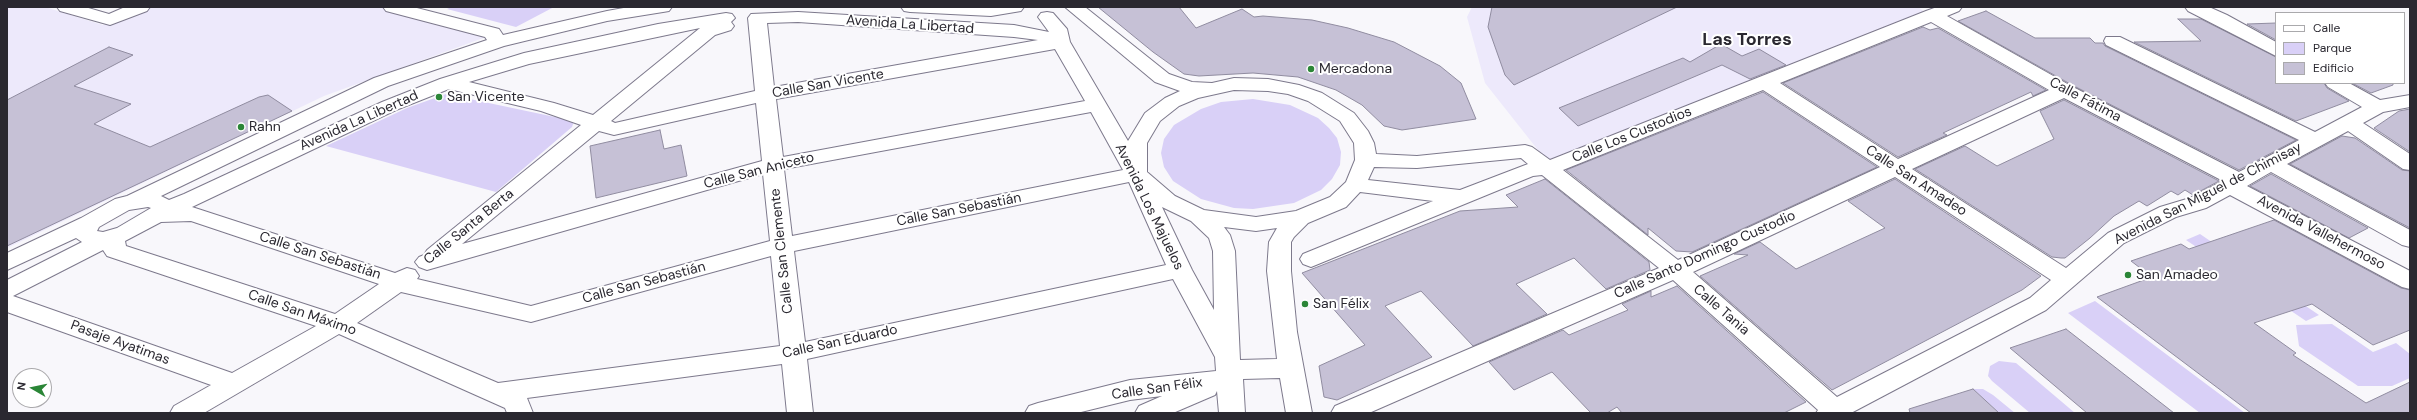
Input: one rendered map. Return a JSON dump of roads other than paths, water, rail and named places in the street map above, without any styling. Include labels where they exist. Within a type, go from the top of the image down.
[{"type":"street","points":[[66,7],[110,20],[140,7]]},
{"type":"street","points":[[392,7],[492,32],[498,42]]},
{"type":"street","name":"Avenida La Libertad","points":[[89,223],[109,210],[135,200],[381,82],[498,42],[608,16],[663,7]]},
{"type":"street","name":"Avenida La Libertad","points":[[910,7],[995,9],[1014,7]]},
{"type":"street","points":[[1023,7],[1030,14],[1043,16]]},
{"type":"street","points":[[986,30],[1043,16],[1058,14],[1067,7]]},
{"type":"street","points":[[1074,7],[1162,78],[1190,88],[1234,84],[1268,85],[1292,89],[1315,97],[1347,117],[1358,131],[1364,143],[1366,160],[1355,185],[1338,202],[1300,218],[1256,224],[1199,216],[1167,201],[1136,174],[1137,143],[1152,117],[1172,102],[1192,93],[1214,87]]},
{"type":"street","name":"Calle Los Custodios","points":[[1311,259],[1530,170],[1549,168],[1953,7]]},
{"type":"street","points":[[2194,7],[2221,19],[2275,49]]},
{"type":"street","name":"Avenida La Libertad","points":[[109,239],[126,233],[160,212],[192,199],[389,106],[447,83],[524,59],[658,30],[743,14],[1036,34],[1061,42]]},
{"type":"street","name":"Calle San Clemente","points":[[743,14],[765,95],[780,246],[800,413]]},
{"type":"street","name":"Calle Santa Berta","points":[[472,237],[596,124],[708,31],[743,14]]},
{"type":"street","name":"Calle Fátima","points":[[1932,15],[2064,90],[2236,183]]},
{"type":"street","name":"Avenida Los Majuelos","points":[[1043,16],[1058,30],[1061,42],[1136,174],[1180,270],[1228,368]]},
{"type":"street","points":[[2113,41],[2315,140]]},
{"type":"street","name":"Calle San Vicente","points":[[447,83],[547,107],[614,129],[765,95],[1061,42]]},
{"type":"street","name":"Calle San Amadeo","points":[[1765,82],[2068,280]]},
{"type":"street","points":[[2337,84],[2377,107]]},
{"type":"street","name":"Calle Santo Domingo Custodio","points":[[1344,413],[1676,270],[2064,90]]},
{"type":"street","name":"Avenida San Miguel de Chimisay","points":[[1843,410],[2038,304],[2116,238],[2168,212],[2198,203],[2377,107],[2410,101]]},
{"type":"street","name":"Calle San Aniceto","points":[[427,262],[472,237],[773,165],[1097,105]]},
{"type":"street","points":[[2349,122],[2410,164]]},
{"type":"street","name":"Calle Tania","points":[[1366,160],[1417,162],[1525,151],[1549,168],[1676,270],[1843,410]]},
{"type":"street","points":[[2272,164],[2410,240]]},
{"type":"street","name":"Calle San Sebastián","points":[[160,212],[192,214],[398,282],[531,314],[780,246],[1136,174]]},
{"type":"street","name":"Avenida Vallehermoso","points":[[2236,183],[2410,281]]},
{"type":"street","points":[[1355,185],[1462,197]]},
{"type":"street","points":[[135,200],[157,201],[160,212]]},
{"type":"street","name":"Avenida Los Majuelos","points":[[1199,216],[1219,235],[1224,251],[1228,368],[1232,413]]},
{"type":"street","points":[[1299,413],[1279,271],[1280,242],[1300,218]]},
{"type":"street","points":[[89,223],[85,230],[87,237],[109,239]]},
{"type":"street","points":[[7,262],[89,223]]},
{"type":"street","points":[[2382,225],[2371,232],[2368,242],[2410,267]]},
{"type":"street","points":[[7,290],[109,239]]},
{"type":"street","name":"Calle San Máximo","points":[[109,239],[115,251],[338,324],[516,402],[520,413]]},
{"type":"street","name":"Calle Santa Berta","points":[[183,413],[338,324],[427,262]]},
{"type":"street","name":"Calle San Eduardo","points":[[496,393],[793,353],[1180,270]]},
{"type":"street","name":"Pasaje Ayatimas","points":[[7,303],[233,383]]},
{"type":"street","points":[[1148,413],[1228,368]]},
{"type":"street","name":"Calle San Félix","points":[[1038,413],[1228,368],[1292,368]]},
{"type":"place","name":"Mercadona","points":[[1311,69]]},
{"type":"place","name":"San Vicente","points":[[439,97]]},
{"type":"place","name":"Rahn","points":[[241,127]]},
{"type":"place","name":"San Amadeo","points":[[2128,275]]},
{"type":"place","name":"San Félix","points":[[1305,304]]},
{"type":"district","name":"Las Torres","points":[[1747,40]]}]
